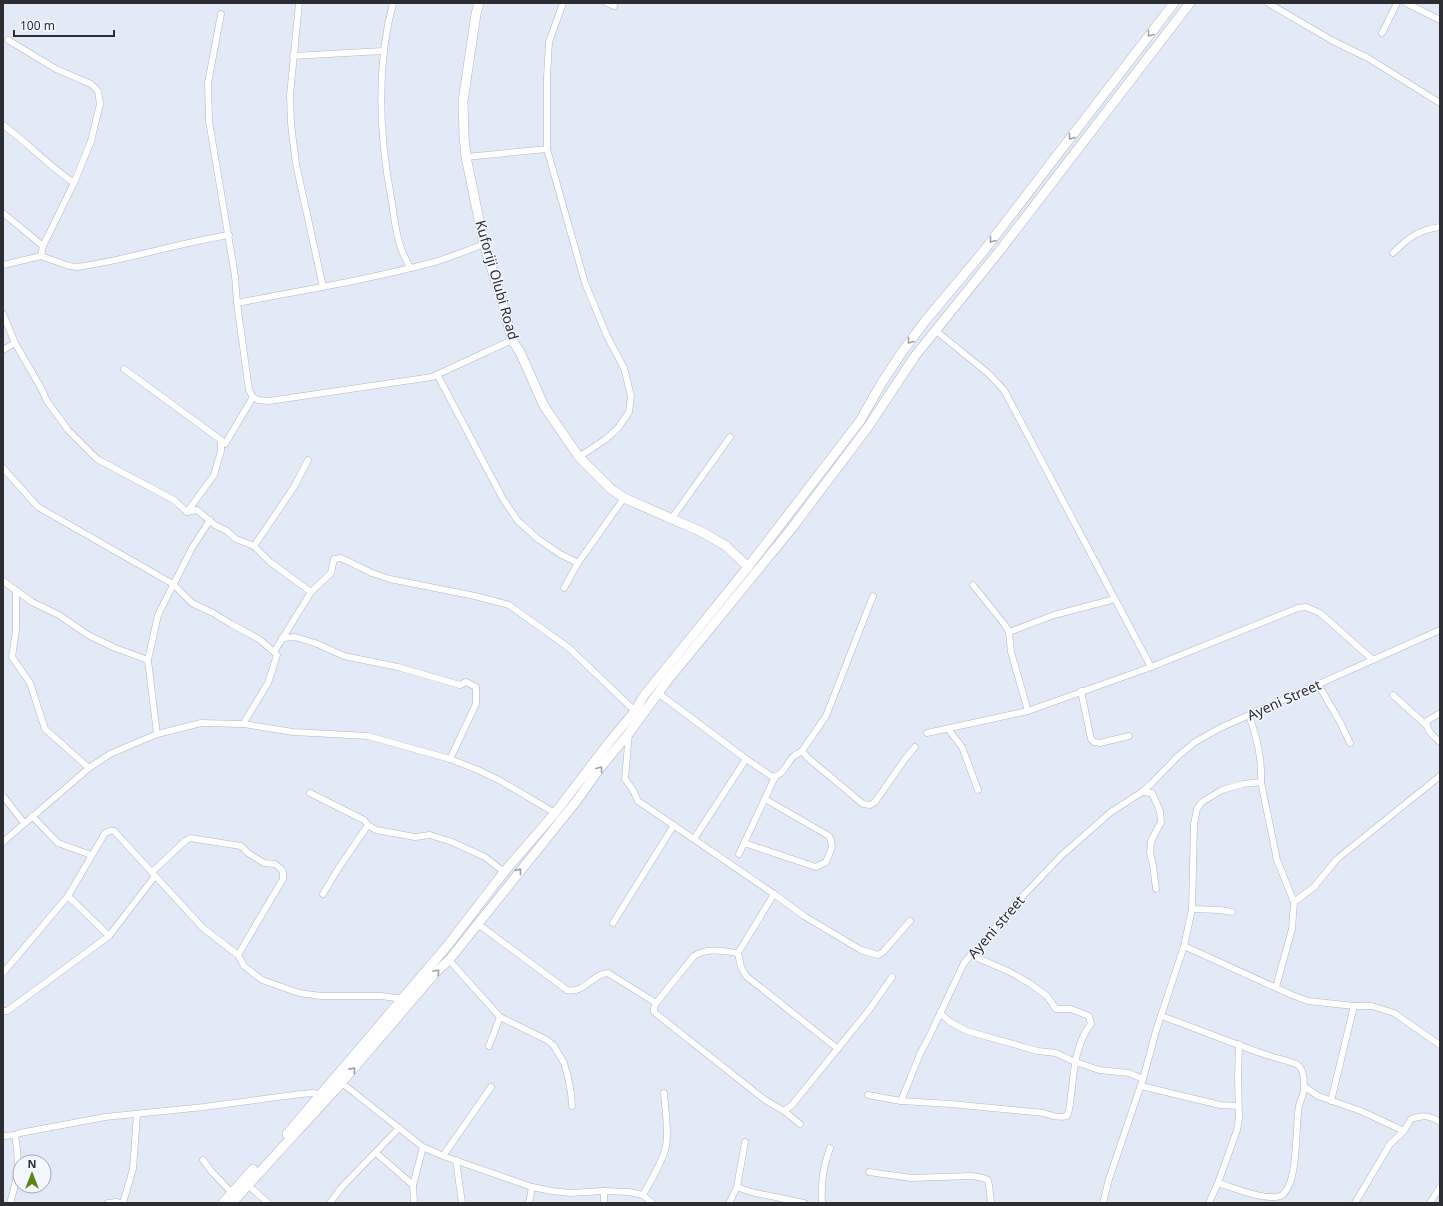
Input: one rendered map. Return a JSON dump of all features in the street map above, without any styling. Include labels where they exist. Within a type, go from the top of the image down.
[{"type":"main road","name":"Kuforiji Olubi Road","points":[[479,3],[476,14],[464,101],[464,137],[466,157],[484,244],[504,308],[512,340],[520,352],[544,406],[579,457],[599,479],[624,498],[702,532],[726,546],[748,568]]},
{"type":"main road","points":[[232,1203],[338,1080],[436,972],[449,960],[629,733],[688,648],[815,477],[860,421],[890,371],[926,320],[982,253],[1174,3]]},
{"type":"main road","points":[[223,1203],[293,1128],[320,1095],[338,1080],[403,998],[448,945],[504,872],[555,813],[635,711],[643,697],[688,648],[792,528],[868,427],[915,356],[1002,248],[1190,3]]},
{"type":"main road","points":[[860,421],[868,427]]},
{"type":"street","points":[[298,3],[290,95],[292,132],[296,164],[323,287]]},
{"type":"street","points":[[393,3],[383,51],[381,122],[386,174],[397,234],[401,249],[410,268]]},
{"type":"street","points":[[563,3],[549,42],[547,77],[547,149],[585,283],[607,336],[624,368],[631,396],[629,412],[618,428],[606,439],[579,457]]},
{"type":"street","points":[[607,3],[614,6]]},
{"type":"street","points":[[1268,3],[1333,41],[1368,58],[1440,103]]},
{"type":"street","points":[[1382,32],[1397,3]]},
{"type":"street","points":[[1406,3],[1440,20]]},
{"type":"street","points":[[222,14],[208,83],[209,121],[235,276],[245,370],[249,390],[254,397],[258,400],[269,401],[438,376],[451,368],[512,340]]},
{"type":"street","points":[[8,40],[56,69],[91,84],[98,91],[100,104],[91,141],[74,183],[43,246],[41,256]]},
{"type":"street","points":[[293,56],[383,51]]},
{"type":"street","points":[[3,125],[21,138],[62,175],[74,183]]},
{"type":"street","points":[[466,157],[547,149]]},
{"type":"street","points":[[3,213],[43,246]]},
{"type":"street","points":[[1393,253],[1407,239],[1426,230],[1440,227]]},
{"type":"street","points":[[3,265],[41,256],[65,265],[77,267],[136,256],[198,240],[229,235]]},
{"type":"street","points":[[237,303],[323,287],[410,268],[440,260],[484,244]]},
{"type":"street","points":[[3,314],[15,343],[47,401],[68,430],[97,458],[174,500],[187,512]]},
{"type":"street","points":[[935,330],[989,374],[1004,390],[1151,667]]},
{"type":"street","points":[[3,350],[15,343]]},
{"type":"street","points":[[124,369],[225,444],[254,397]]},
{"type":"street","points":[[438,376],[503,499],[518,521],[538,539],[560,554],[578,563]]},
{"type":"street","points":[[672,518],[730,437]]},
{"type":"street","points":[[187,512],[214,475],[221,451],[221,440]]},
{"type":"street","points":[[254,546],[294,487],[308,460]]},
{"type":"street","points":[[3,468],[38,506],[173,584],[192,603],[213,612],[231,624],[259,639],[277,655]]},
{"type":"street","points":[[564,588],[578,563],[624,498]]},
{"type":"street","points":[[187,512],[197,510],[215,525],[227,530],[236,539],[254,546],[270,562],[311,592]]},
{"type":"street","points":[[157,734],[148,660],[158,615],[192,548],[210,520]]},
{"type":"street","points":[[243,724],[268,682],[277,655],[274,652],[282,638],[311,592],[331,573],[334,559],[341,558],[372,573],[390,579],[476,596],[509,605],[569,648],[635,711]]},
{"type":"street","points":[[3,581],[32,602],[59,615],[88,635],[115,648],[148,660]]},
{"type":"street","points":[[973,585],[1005,624],[1009,632],[1012,652],[1028,711]]},
{"type":"street","points":[[16,590],[16,630],[12,657],[30,683],[45,729],[89,768]]},
{"type":"street","points":[[739,854],[775,777],[780,774],[793,756],[802,751],[826,716],[873,596]]},
{"type":"street","points":[[1009,632],[1054,615],[1115,599]]},
{"type":"street","points":[[927,733],[1028,711],[1151,667],[1298,608],[1306,607],[1320,613],[1372,660]]},
{"type":"street","name":"Ayeni Street","points":[[1142,792],[1177,757],[1195,742],[1220,728],[1440,630]]},
{"type":"street","points":[[282,638],[295,636],[344,656],[398,667],[460,685],[466,682],[476,687],[476,704],[450,759]]},
{"type":"street","points":[[1318,684],[1340,722],[1350,743]]},
{"type":"street","points":[[1082,691],[1092,739],[1094,742],[1100,743],[1129,736]]},
{"type":"street","points":[[658,693],[762,771],[775,777]]},
{"type":"street","points":[[1393,695],[1426,725],[1429,731],[1440,742]]},
{"type":"street","points":[[1426,725],[1427,721],[1440,713]]},
{"type":"street","points":[[1250,715],[1259,746],[1262,769],[1261,782],[1277,860],[1294,902],[1292,929],[1276,987]]},
{"type":"street","points":[[3,842],[89,768],[110,754],[157,734],[201,723],[243,724],[293,732],[368,736],[450,759],[478,770],[499,780],[555,813]]},
{"type":"street","points":[[948,729],[962,747],[978,790]]},
{"type":"street","points":[[629,733],[625,779],[633,790],[638,801],[804,916],[861,950],[878,955],[883,952],[910,921]]},
{"type":"street","points":[[802,751],[808,758],[864,804],[870,806],[875,802],[915,747]]},
{"type":"street","points":[[694,839],[746,759]]},
{"type":"street","points":[[1294,902],[1314,888],[1337,859],[1440,776]]},
{"type":"street","points":[[1104,1203],[1109,1180],[1141,1086],[1161,1016],[1184,946],[1192,909],[1194,824],[1197,809],[1202,802],[1222,790],[1243,784],[1261,782]]},
{"type":"street","points":[[1142,792],[1152,793],[1160,811],[1161,822],[1151,841],[1150,853],[1156,889]]},
{"type":"street","name":"Ayeni street","points":[[901,1101],[920,1054],[964,963],[1019,900],[1062,855],[1111,812],[1142,792]]},
{"type":"street","points":[[310,793],[364,820],[368,825],[376,830],[414,837],[430,835],[452,842],[485,857],[504,872]]},
{"type":"street","points":[[3,796],[24,823]]},
{"type":"street","points":[[744,843],[816,867],[826,862],[833,842],[829,836],[765,799]]},
{"type":"street","points":[[32,816],[58,843],[91,855]]},
{"type":"street","points":[[323,894],[368,825]]},
{"type":"street","points":[[613,923],[674,825]]},
{"type":"street","points":[[3,973],[68,896],[105,833],[114,831],[203,928],[238,955],[244,966],[262,980],[299,993],[321,996],[382,996],[403,998]]},
{"type":"street","points":[[3,1011],[7,1011],[109,936],[154,874],[184,841],[190,838],[241,846],[248,853],[264,863],[275,864],[283,872],[283,879],[238,955]]},
{"type":"street","points":[[774,894],[738,953],[741,968],[746,976],[838,1049]]},
{"type":"street","points":[[68,896],[109,936]]},
{"type":"street","points":[[1192,909],[1232,912]]},
{"type":"street","points":[[478,924],[567,990],[577,990],[599,976],[608,973],[656,1003]]},
{"type":"street","points":[[1184,946],[1308,1000],[1354,1006],[1372,1006],[1394,1013],[1440,1045]]},
{"type":"street","points":[[738,953],[712,950],[702,951],[694,956],[656,1003],[654,1012],[765,1100],[784,1111],[800,1124]]},
{"type":"street","points":[[868,1095],[901,1101],[976,1106],[1044,1113],[1061,1118],[1067,1116],[1070,1108],[1076,1062],[1085,1031],[1091,1024],[1089,1016],[1071,1009],[1056,1009],[1047,996],[1029,983],[1010,972],[971,955]]},
{"type":"street","points":[[449,960],[500,1017],[547,1040],[554,1046],[564,1063],[571,1093],[572,1106]]},
{"type":"street","points":[[784,1111],[792,1105],[838,1049],[869,1010],[892,977]]},
{"type":"street","points":[[1331,1101],[1354,1006]]},
{"type":"street","points":[[940,1012],[950,1022],[967,1031],[1038,1051],[1056,1053],[1076,1062],[1102,1070],[1128,1073],[1143,1079]]},
{"type":"street","points":[[1161,1016],[1260,1053],[1297,1064],[1302,1069],[1305,1087],[1299,1106],[1292,1178],[1287,1189],[1282,1194],[1275,1197],[1263,1197],[1218,1183]]},
{"type":"street","points":[[489,1046],[500,1017]]},
{"type":"street","points":[[1209,1203],[1218,1183],[1237,1130],[1239,1118],[1239,1044]]},
{"type":"street","points":[[338,1080],[423,1147],[443,1156],[532,1187],[570,1193],[604,1191],[629,1192],[643,1195],[652,1203]]},
{"type":"street","points":[[1141,1086],[1220,1105],[1238,1106]]},
{"type":"street","points":[[443,1156],[491,1087]]},
{"type":"street","points":[[1305,1087],[1318,1096],[1361,1111],[1404,1131]]},
{"type":"street","points":[[3,1136],[15,1136],[20,1133],[105,1117],[301,1094],[313,1093],[320,1095]]},
{"type":"street","points":[[643,1195],[656,1171],[666,1147],[664,1093]]},
{"type":"street","points":[[108,1203],[122,1203],[133,1169],[137,1114]]},
{"type":"street","points":[[1355,1203],[1390,1144],[1404,1131],[1411,1119],[1422,1115],[1431,1117],[1440,1122]]},
{"type":"street","points":[[330,1203],[341,1188],[399,1128]]},
{"type":"street","points":[[10,1203],[14,1190],[19,1154],[15,1136]]},
{"type":"street","points":[[729,1203],[738,1187],[744,1142]]},
{"type":"street","points":[[414,1203],[413,1185],[423,1147]]},
{"type":"street","points":[[822,1203],[822,1176],[830,1148]]},
{"type":"street","points":[[376,1152],[413,1185]]},
{"type":"street","points":[[203,1160],[232,1193]]},
{"type":"street","points":[[456,1160],[462,1203]]},
{"type":"street","points":[[869,1172],[911,1178],[972,1176],[983,1178],[988,1180],[990,1185],[991,1203]]},
{"type":"street","points":[[248,1185],[268,1203]]},
{"type":"street","points":[[529,1203],[532,1187]]},
{"type":"street","points":[[738,1187],[751,1192],[804,1203]]},
{"type":"street","points":[[1430,1203],[1440,1187]]},
{"type":"street","points":[[604,1191],[604,1203]]}]
